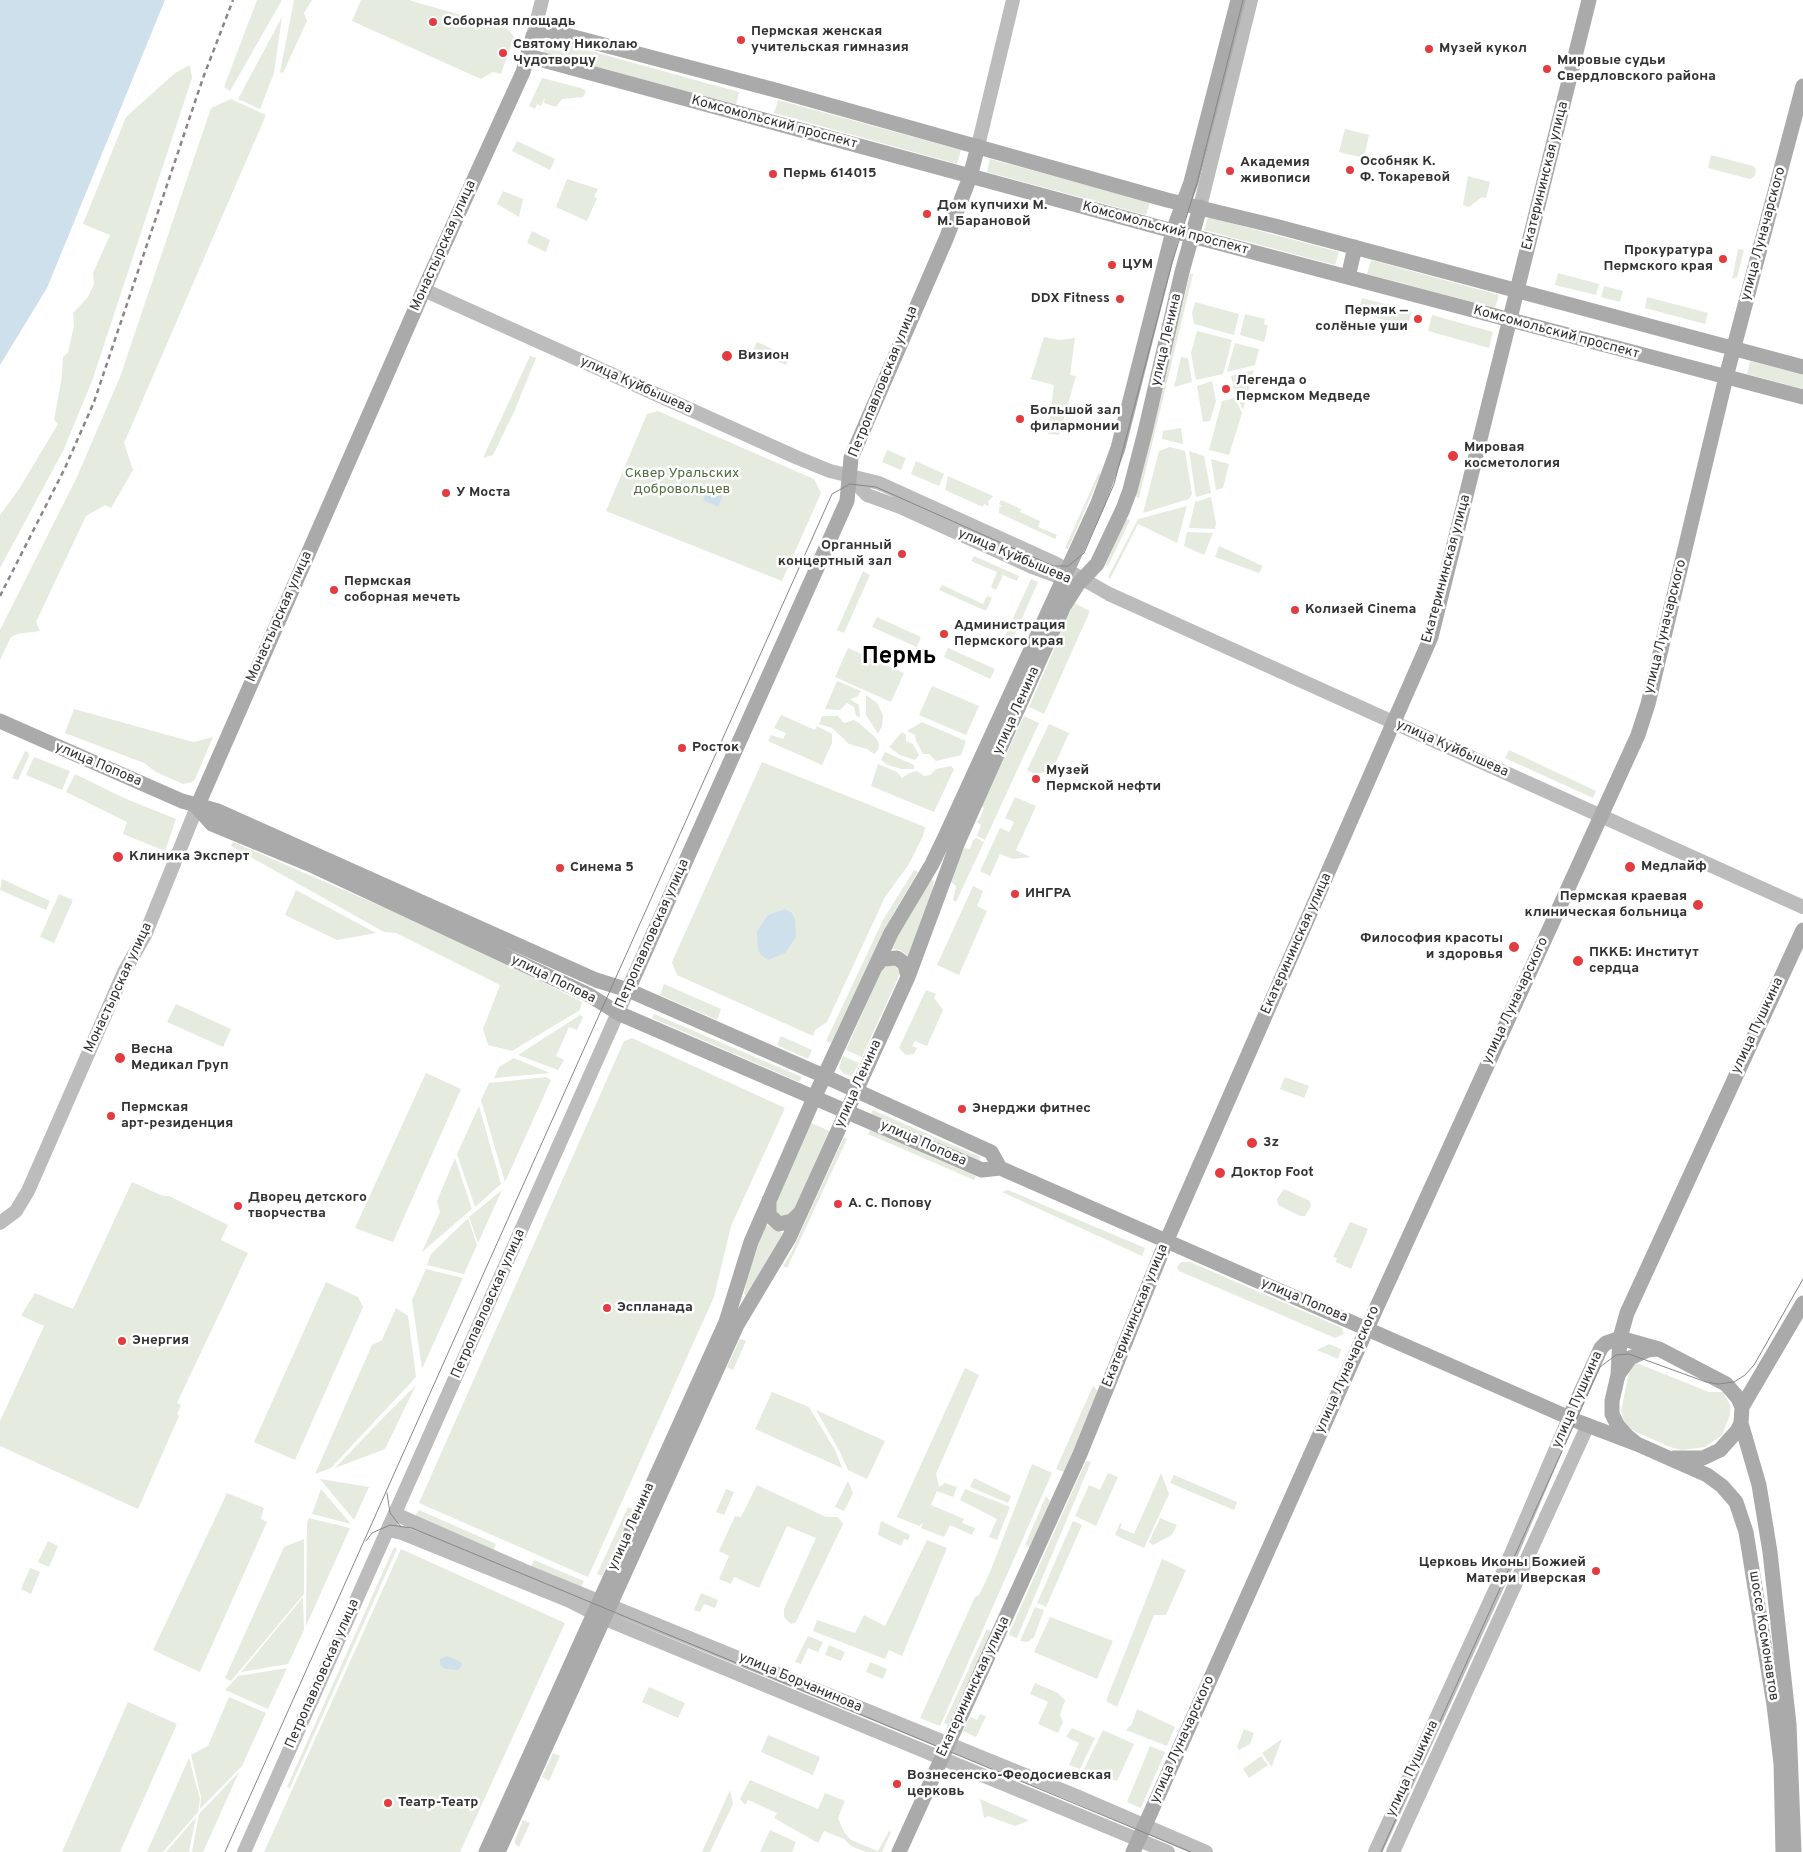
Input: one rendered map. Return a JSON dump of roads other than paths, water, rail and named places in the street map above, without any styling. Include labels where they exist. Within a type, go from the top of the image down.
[{"type":"main road","name":"Монастырская улица","points":[[0,1223],[16,1211],[28,1191],[124,972],[145,935],[197,807],[528,56],[539,29],[542,0]]},
{"type":"main road","name":"Петропавловская улица","points":[[244,1852],[841,513],[850,490],[851,458],[970,177],[1013,0]]},
{"type":"main road","name":"улица Ленина","points":[[498,1852],[726,1322],[751,1242],[769,1198],[895,925],[932,864],[1062,570],[1074,555],[1098,503],[1118,448],[1173,231],[1191,182],[1238,0]]},
{"type":"main road","name":"улица Ленина","points":[[486,1852],[737,1325],[776,1263],[801,1212],[908,977],[958,842],[1064,606],[1080,582],[1099,560],[1130,490],[1191,236],[1200,207],[1251,0]]},
{"type":"main road","name":"Екатерининская улица","points":[[899,1852],[1080,1454],[1166,1242],[1394,724],[1434,626],[1589,0]]},
{"type":"main road","name":"Комсомольский проспект","points":[[539,29],[779,90],[1184,203],[1803,367]]},
{"type":"main road","name":"Комсомольский проспект","points":[[528,56],[970,177],[1803,397]]},
{"type":"main road","name":"улица Луначарского","points":[[1136,1846],[1367,1329],[1638,735],[1648,704],[1726,377],[1803,86]]},
{"type":"main road","points":[[1348,278],[1355,247]]},
{"type":"main road","name":"улица Куйбышева","points":[[424,290],[798,458],[850,477],[866,478],[879,483],[1062,570],[1080,582],[1803,907]]},
{"type":"main road","name":"улица Куйбышева","points":[[850,477],[867,495],[900,507],[1032,567],[1062,570]]},
{"type":"main road","points":[[841,513],[852,503],[867,495]]},
{"type":"main road","name":"улица Попова","points":[[0,721],[197,807],[218,811],[596,980],[628,990],[824,1076],[855,1092],[991,1152],[1000,1168]]},
{"type":"main road","name":"улица Попова","points":[[197,807],[212,824],[309,864],[589,996],[618,1013],[982,1170],[1000,1168],[1569,1418],[1637,1444]]},
{"type":"main road","name":"улица Пушкина","points":[[1375,1852],[1502,1575],[1601,1348],[1606,1343],[1620,1338],[1627,1313],[1803,930]]},
{"type":"main road","points":[[876,966],[882,959],[897,958],[905,964],[908,977]]},
{"type":"main road","points":[[769,1198],[769,1215],[779,1224],[792,1222],[801,1212]]},
{"type":"main road","points":[[1742,1407],[1738,1398],[1726,1384],[1659,1349],[1620,1338],[1618,1375],[1612,1401],[1612,1414],[1618,1426],[1637,1444],[1670,1458],[1703,1458],[1720,1450],[1733,1436],[1741,1423],[1742,1407],[1803,1303]]},
{"type":"main road","points":[[1618,1375],[1630,1358],[1648,1350],[1659,1349]]},
{"type":"main road","name":"шоссе Космонавтов","points":[[1741,1423],[1759,1485],[1770,1552],[1790,1724],[1794,1852]]},
{"type":"main road","name":"улица Пушкина","points":[[1393,1852],[1588,1425]]},
{"type":"main road","name":"шоссе Космонавтов","points":[[1670,1458],[1707,1476],[1722,1486],[1736,1502],[1746,1532],[1762,1622],[1781,1763],[1783,1852]]},
{"type":"main road","name":"улица Борчанинова","points":[[395,1514],[601,1609],[1136,1846],[1168,1852]]},
{"type":"main road","name":"улица Борчанинова","points":[[388,1530],[402,1532],[947,1744],[1206,1852]]},
{"type":"water","points":[[0,0],[165,0],[47,288],[0,365]]},
{"type":"water","points":[[710,486],[724,492],[718,507],[703,500]]},
{"type":"water","points":[[785,909],[792,913],[795,919],[796,937],[785,953],[768,960],[758,950],[757,931],[768,915]]},
{"type":"water","points":[[447,1656],[461,1662],[462,1665],[458,1670],[445,1669],[440,1665],[440,1659]]},
{"type":"tram line","points":[[225,1852],[832,494],[850,484],[876,487],[1053,566],[1068,566],[1084,553],[1114,484],[1172,263],[1197,183],[1243,0]]},
{"type":"tram line","points":[[1381,1852],[1600,1367],[1616,1355],[1629,1354],[1706,1382],[1718,1384],[1734,1382],[1745,1375],[1754,1365],[1803,1279]]},
{"type":"tram line","points":[[387,1493],[390,1513],[401,1527]]},
{"type":"tram line","points":[[366,1541],[372,1533],[390,1525],[412,1528],[1191,1852]]},
{"type":"railway","points":[[0,596],[65,468],[94,402],[203,78],[233,0]]},
{"type":"place","name":"Соборная площадь","points":[[433,22]]},
{"type":"place","name":"Пермская женская учительская гимназия","points":[[741,40]]},
{"type":"place","name":"Музей кукол","points":[[1429,49]]},
{"type":"place","name":"Святому Николаю Чудотворцу","points":[[503,53]]},
{"type":"place","name":"Мировые судьи Свердловского района","points":[[1547,69]]},
{"type":"place","name":"Особняк К. Ф. Токаревой","points":[[1350,170]]},
{"type":"place","name":"Академия живописи","points":[[1230,171]]},
{"type":"place","name":"Пермь 614015","points":[[773,174]]},
{"type":"place","name":"Дом купчихи М. М. Барановой","points":[[927,214]]},
{"type":"place","name":"Прокуратура Пермского края","points":[[1723,259]]},
{"type":"place","name":"ЦУМ","points":[[1112,265]]},
{"type":"place","name":"DDX Fitness","points":[[1120,299]]},
{"type":"place","name":"Пермяк — солёные уши","points":[[1418,319]]},
{"type":"place","name":"Визион","points":[[727,356]]},
{"type":"place","name":"Легенда о Пермском Медведе","points":[[1226,389]]},
{"type":"place","name":"Большой зал филармонии","points":[[1020,419]]},
{"type":"place","name":"Мировая косметология","points":[[1453,456]]},
{"type":"place","name":"У Моста","points":[[446,493]]},
{"type":"place","name":"Органный концертный зал","points":[[902,554]]},
{"type":"place","name":"Пермская соборная мечеть","points":[[334,590]]},
{"type":"place","name":"Колизей Cinema","points":[[1295,610]]},
{"type":"place","name":"Администрация Пермского края","points":[[944,634]]},
{"type":"place","name":"Росток","points":[[682,748]]},
{"type":"place","name":"Музей Пермской нефти","points":[[1036,779]]},
{"type":"place","name":"Клиника Эксперт","points":[[118,857]]},
{"type":"place","name":"Медлайф","points":[[1630,867]]},
{"type":"place","name":"Синема 5","points":[[560,868]]},
{"type":"place","name":"ИНГРА","points":[[1015,894]]},
{"type":"place","name":"Пермская краевая клиническая больница","points":[[1698,905]]},
{"type":"place","name":"Философия красоты и здоровья","points":[[1514,947]]},
{"type":"place","name":"ПККБ: Институт сердца","points":[[1578,961]]},
{"type":"place","name":"Весна Медикал Груп","points":[[120,1058]]},
{"type":"place","name":"Энерджи фитнес","points":[[962,1109]]},
{"type":"place","name":"Пермская арт-резиденция","points":[[111,1116]]},
{"type":"place","name":"3z","points":[[1252,1143]]},
{"type":"place","name":"Доктор Foot","points":[[1220,1173]]},
{"type":"place","name":"А. С. Попову","points":[[838,1204]]},
{"type":"place","name":"Дворец детского творчества","points":[[238,1206]]},
{"type":"place","name":"Эспланада","points":[[607,1308]]},
{"type":"place","name":"Энергия","points":[[122,1341]]},
{"type":"place","name":"Церковь Иконы Божией Матери Иверская","points":[[1596,1571]]},
{"type":"place","name":"Вознесенско-Феодосиевская церковь","points":[[897,1784]]},
{"type":"place","name":"Театр-Театр","points":[[388,1803]]},
{"type":"district","name":"Пермь","points":[[899,658]]},
{"type":"park label","name":"Сквер Уральских добровольцев","points":[[682,482]]}]
